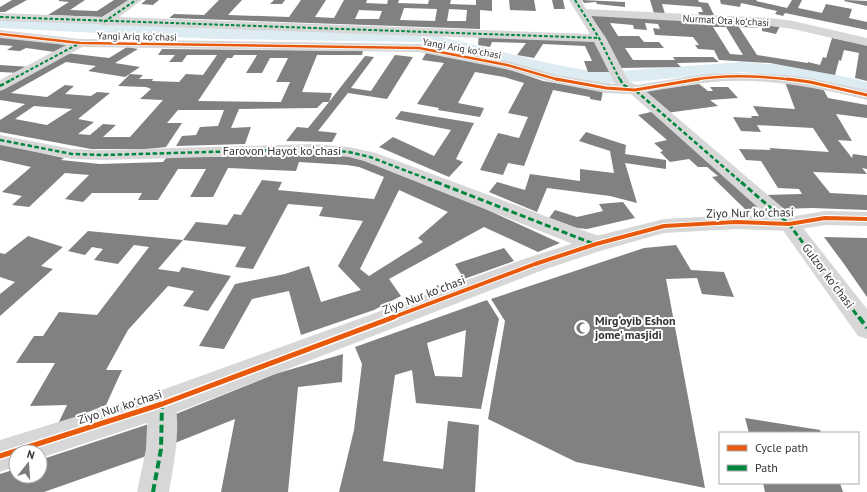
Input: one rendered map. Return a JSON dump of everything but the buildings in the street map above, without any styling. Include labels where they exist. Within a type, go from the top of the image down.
[{"type":"street","points":[[104,22],[136,0]]},
{"type":"street","points":[[575,0],[624,82]]},
{"type":"street","name":"Nurmat Ota koʻchasi","points":[[583,12],[770,22],[793,25],[867,42]]},
{"type":"street","points":[[0,17],[104,22],[599,38]]},
{"type":"street","name":"Yangi Ariq koʻchasi","points":[[0,34],[80,43],[419,48],[507,64],[559,80],[606,88],[624,82],[739,77],[787,79],[810,82],[867,95]]},
{"type":"street","points":[[0,86],[80,43]]},
{"type":"street","name":"Gulzor koʻchasi","points":[[624,82],[789,224],[867,328]]},
{"type":"street","name":"Farovon Hayot koʻchasi","points":[[0,140],[72,154],[103,155],[313,149],[349,152],[370,157],[596,244]]},
{"type":"street","name":"Ziyo Nur koʻchasi","points":[[0,456],[162,404],[528,267],[596,244],[664,226],[736,222],[789,224],[825,218],[867,219]]},
{"type":"street","points":[[153,492],[161,449],[162,404]]},
{"type":"waterway","points":[[0,23],[214,34],[421,37],[552,70],[585,76],[620,77],[742,67],[799,72],[867,88]]},
{"type":"marked path","points":[[104,22],[136,0]]},
{"type":"marked path","points":[[575,0],[599,38],[623,85],[635,90],[789,224],[867,328]]},
{"type":"marked path","points":[[0,17],[599,38]]},
{"type":"marked path","points":[[0,86],[78,44]]},
{"type":"marked path","points":[[0,140],[72,154],[103,155],[313,149],[349,152],[370,157],[594,244]]},
{"type":"marked path","points":[[153,492],[161,449],[162,404]]},
{"type":"cycle path","points":[[0,34],[80,43],[419,48],[507,65],[559,80],[606,88],[635,90],[705,78],[739,77],[787,79],[810,82],[867,95]]},
{"type":"cycle path","points":[[0,456],[162,404],[535,264],[596,244],[664,226],[736,222],[789,224],[825,218],[867,219]]},
{"type":"place","name":"Mirg‘oyib Eshon jome' masjidi","points":[[582,328]]}]
